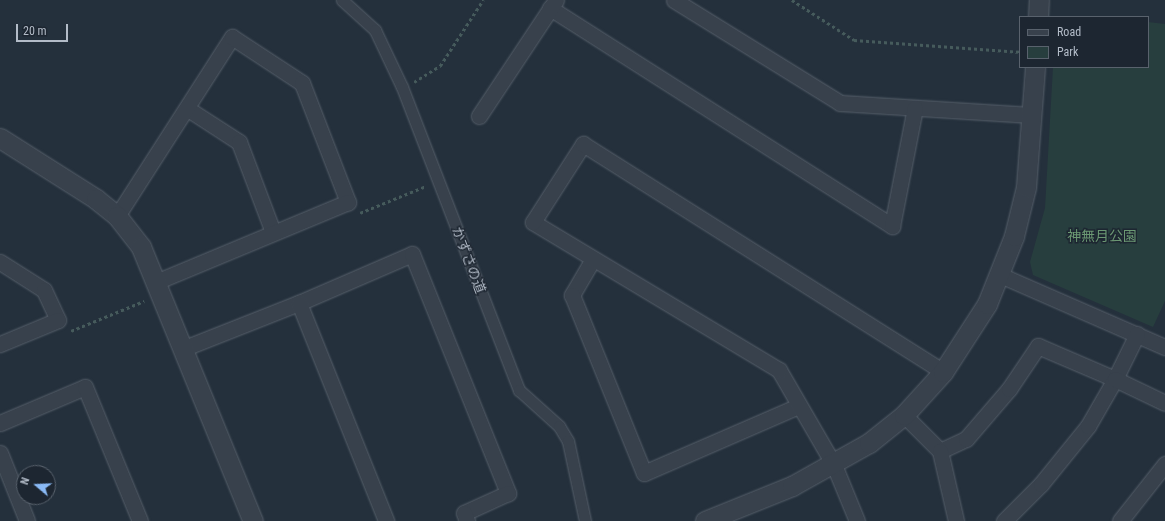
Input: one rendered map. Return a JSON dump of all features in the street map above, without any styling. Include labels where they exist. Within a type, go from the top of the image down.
[{"type":"street","name":"かずさの道","points":[[342,0],[375,30],[402,87],[519,390],[559,426],[568,441],[585,521]]},
{"type":"street","points":[[674,0],[840,104],[1032,115]]},
{"type":"street","points":[[1038,0],[1038,16]]},
{"type":"street","points":[[479,116],[553,4],[892,226],[915,108]]},
{"type":"street","points":[[117,216],[188,109],[232,37],[302,83],[348,202],[156,282]]},
{"type":"street","points":[[705,521],[834,465],[904,415],[944,372],[987,304],[1000,275],[1026,187],[1035,68]]},
{"type":"street","points":[[188,109],[239,142],[273,232]]},
{"type":"street","points":[[0,138],[117,216],[141,247],[252,521]]},
{"type":"street","points":[[857,521],[834,465],[798,406],[779,370],[533,222],[583,144],[944,372]]},
{"type":"street","points":[[182,349],[299,303],[412,254],[508,493],[464,513],[467,521]]},
{"type":"street","points":[[593,259],[572,295],[644,474],[798,406]]},
{"type":"street","points":[[0,262],[44,290],[58,320],[0,344]]},
{"type":"street","points":[[1000,275],[1165,347]]},
{"type":"street","points":[[299,303],[386,521]]},
{"type":"street","points":[[1004,521],[1042,484],[1088,426],[1115,379],[1137,334]]},
{"type":"street","points":[[940,451],[966,439],[1009,389],[1038,346],[1115,379],[1165,403]]},
{"type":"street","points":[[0,422],[85,387],[140,521]]},
{"type":"street","points":[[904,415],[940,451],[956,521]]},
{"type":"street","points":[[0,454],[28,521]]},
{"type":"street","points":[[1120,521],[1165,464]]},
{"type":"path","points":[[402,87],[426,77],[440,66],[483,0]]},
{"type":"path","points":[[792,0],[854,40],[1019,52]]},
{"type":"green space","name":"神無月公園","points":[[1149,22],[1165,24],[1165,301],[1153,327],[1033,275],[1030,262],[1045,208],[1053,68],[1149,68]]}]
